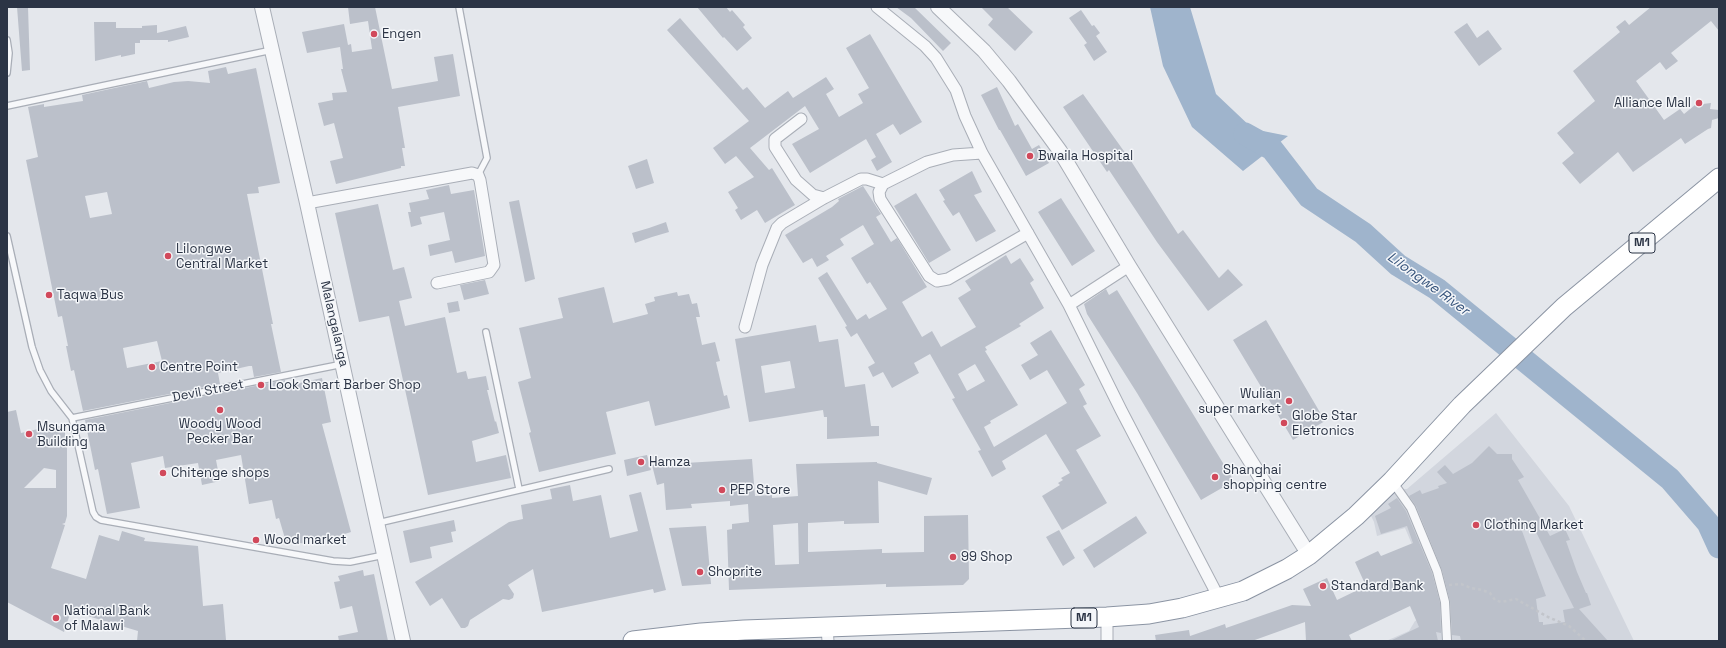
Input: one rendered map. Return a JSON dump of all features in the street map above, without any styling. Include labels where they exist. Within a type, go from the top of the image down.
[{"type":"highway","name":"M1","points":[[633,641],[701,633],[827,634],[1149,614],[1182,608],[1243,591],[1287,569],[1309,555],[1356,516],[1392,481],[1462,405],[1564,307],[1719,178]]},
{"type":"street","name":"Malangalanga","points":[[262,7],[343,364],[403,641]]},
{"type":"street","points":[[877,7],[925,46],[936,58],[956,90],[965,116],[982,153],[1069,305],[1121,410],[1220,598]]},
{"type":"street","points":[[938,7],[984,51],[1034,114],[1060,150],[1129,266],[1309,555]]},
{"type":"street","points":[[801,119],[775,139],[775,147],[796,180],[813,195],[824,198]]},
{"type":"street","points":[[982,153],[952,155],[933,160],[883,184],[879,192],[880,200],[929,276],[937,281],[948,279],[1028,233]]},
{"type":"street","points":[[307,203],[472,173],[478,175],[494,265],[489,272],[437,283]]},
{"type":"street","points":[[745,327],[762,265],[777,228],[782,223],[824,198],[861,179],[864,178],[883,184]]},
{"type":"street","points":[[1069,305],[1129,266]]},
{"type":"street","points":[[1392,481],[1411,508],[1436,571],[1445,602],[1447,641]]},
{"type":"street","points":[[1107,617],[1107,641]]},
{"type":"lane","points":[[459,7],[487,158],[478,175]]},
{"type":"lane","points":[[7,40],[9,54],[7,73]]},
{"type":"lane","points":[[7,106],[272,50]]},
{"type":"lane","points":[[7,236],[32,347],[40,370],[51,391],[72,418],[93,512],[101,520],[333,561],[350,562],[384,555]]},
{"type":"lane","points":[[486,332],[520,489]]},
{"type":"lane","name":"Devil Street","points":[[72,418],[343,364]]},
{"type":"lane","points":[[378,523],[609,469]]},
{"type":"path","points":[[1440,585],[1461,584],[1490,593],[1495,600],[1502,602],[1516,599],[1548,617],[1570,626],[1586,641]]},
{"type":"shaded area","name":"Clothing Market","points":[[1496,413],[1569,506],[1634,641],[1386,641],[1409,631],[1415,621],[1433,614],[1438,606],[1405,528],[1377,536],[1374,522],[1370,514],[1398,489],[1407,489]]},
{"type":"water","points":[[1150,7],[1190,7],[1216,94],[1253,129],[1288,136],[1243,171],[1192,127],[1163,66]]},
{"type":"building","points":[[17,7],[28,7],[30,70],[22,71]]},
{"type":"building","points":[[348,7],[375,7],[392,89],[438,81],[434,57],[453,54],[460,96],[398,107],[405,148],[402,148],[405,166],[336,184],[330,161],[343,158],[334,123],[324,126],[318,103],[333,100],[332,93],[347,92],[341,69],[343,69],[340,47],[307,53],[302,32],[344,24],[348,45],[351,44],[352,52],[372,49],[368,21],[350,24]]},
{"type":"building","points":[[697,7],[726,7],[730,12],[732,10],[745,25],[743,27],[752,38],[737,51],[724,37],[723,38]]},
{"type":"building","points":[[896,7],[914,7],[951,43],[943,51],[911,18]]},
{"type":"building","points":[[981,7],[1007,7],[1033,32],[1015,51],[988,25],[993,19]]},
{"type":"building","points":[[1651,7],[1719,7],[1719,31],[1711,21],[1671,53],[1678,61],[1666,70],[1660,62],[1636,81],[1664,120],[1680,109],[1684,114],[1695,105],[1711,103],[1710,109],[1719,110],[1719,118],[1712,120],[1711,128],[1685,144],[1681,138],[1633,172],[1618,152],[1580,184],[1562,163],[1574,153],[1557,133],[1595,101],[1573,71],[1620,32],[1616,27],[1625,20],[1629,25]]},
{"type":"building","points":[[1081,10],[1092,26],[1094,25],[1100,33],[1096,36],[1107,52],[1094,61],[1084,45],[1087,43],[1069,18]]},
{"type":"building","points":[[680,18],[743,90],[747,87],[765,108],[788,91],[793,98],[826,77],[834,89],[826,94],[839,117],[863,103],[858,94],[869,88],[846,48],[870,34],[922,122],[900,135],[893,124],[876,134],[892,162],[877,171],[871,160],[876,157],[866,139],[810,173],[792,144],[819,129],[805,106],[750,148],[769,170],[772,168],[795,205],[765,223],[757,210],[741,220],[735,210],[738,208],[728,192],[754,177],[736,156],[725,164],[713,148],[749,121],[667,30]]},
{"type":"building","points":[[94,22],[116,22],[116,28],[142,28],[142,26],[157,25],[157,33],[186,26],[189,37],[168,42],[168,40],[140,40],[140,43],[135,43],[135,54],[121,57],[121,55],[95,61]]},
{"type":"building","points":[[1467,23],[1477,38],[1488,30],[1502,49],[1479,66],[1454,32]]},
{"type":"building","name":"Lilongwe Central Market","points":[[226,67],[228,74],[256,68],[280,183],[258,187],[259,193],[247,194],[281,372],[254,377],[252,366],[249,366],[218,373],[220,384],[83,411],[74,370],[71,371],[62,316],[58,317],[26,160],[38,157],[28,107],[44,104],[44,107],[83,101],[82,95],[147,81],[149,88],[174,82],[188,81],[210,83],[208,71]],"holes":[[[107,192],[112,214],[90,218],[85,196]],[[157,341],[162,361],[127,368],[123,348]]]},
{"type":"building","points":[[997,87],[1015,126],[1018,124],[1032,149],[1039,145],[1049,163],[1026,176],[999,130],[981,95]]},
{"type":"building","points":[[1083,94],[1131,161],[1178,234],[1183,230],[1219,278],[1228,269],[1243,285],[1208,311],[1157,242],[1109,170],[1107,172],[1063,107]]},
{"type":"building","points":[[647,159],[654,183],[636,189],[628,166]]},
{"type":"building","points":[[972,171],[982,192],[974,195],[996,231],[976,242],[959,212],[953,216],[943,201],[945,200],[939,190]]},
{"type":"building","points":[[449,185],[451,194],[474,190],[485,256],[455,263],[452,251],[430,256],[428,245],[450,240],[444,212],[420,217],[422,224],[411,227],[408,212],[411,212],[409,203],[429,199],[426,190]]},
{"type":"building","points":[[863,186],[881,214],[876,217],[891,242],[897,238],[927,287],[902,302],[922,337],[932,331],[941,347],[976,327],[958,298],[971,290],[965,281],[1006,255],[1011,264],[1020,258],[1034,280],[1030,283],[1044,308],[1019,324],[1021,326],[985,347],[987,350],[985,351],[1018,405],[990,421],[991,423],[984,427],[994,447],[1067,403],[1047,370],[1030,380],[1021,365],[1038,355],[1030,343],[1051,330],[1085,385],[1079,389],[1087,404],[1083,406],[1101,436],[1076,450],[1107,503],[1062,530],[1042,496],[1060,485],[1058,483],[1063,480],[1061,478],[1070,473],[1046,434],[1002,461],[1006,469],[992,477],[978,451],[981,450],[952,399],[955,398],[930,354],[914,363],[919,373],[892,388],[883,372],[873,377],[868,367],[875,363],[857,333],[851,337],[845,327],[847,326],[818,278],[827,272],[857,320],[866,314],[869,319],[887,309],[870,282],[867,284],[851,258],[874,244],[863,225],[840,239],[844,245],[826,256],[829,260],[817,267],[812,258],[803,263],[785,235],[832,207],[839,201],[838,199]],"holes":[[[975,364],[985,381],[967,391],[958,374]]]},
{"type":"building","points":[[916,193],[951,250],[929,263],[894,206]]},
{"type":"building","points":[[1061,198],[1095,251],[1072,266],[1038,212]]},
{"type":"building","points":[[519,200],[535,279],[525,282],[509,202]]},
{"type":"building","points":[[378,204],[393,270],[404,267],[412,298],[399,301],[405,326],[445,317],[457,373],[466,371],[468,379],[486,376],[489,390],[487,390],[499,433],[472,441],[476,462],[506,455],[511,478],[428,495],[389,316],[359,322],[335,213]]},
{"type":"building","points":[[666,222],[669,232],[652,237],[649,228]]},
{"type":"building","points":[[649,228],[652,237],[635,243],[632,233]]},
{"type":"building","points":[[485,280],[489,294],[464,300],[460,285]]},
{"type":"building","points":[[604,287],[613,323],[648,314],[645,304],[655,301],[654,297],[677,292],[678,296],[689,294],[692,304],[697,303],[700,317],[696,317],[702,345],[715,342],[720,361],[716,362],[724,396],[727,395],[730,408],[655,426],[649,401],[606,412],[616,454],[539,472],[529,433],[531,432],[518,382],[531,378],[519,328],[563,318],[558,298]]},
{"type":"building","points":[[1106,289],[1109,295],[1117,290],[1234,481],[1201,500],[1137,393],[1087,314],[1084,304]]},
{"type":"building","points":[[458,301],[460,311],[449,313],[447,303]]},
{"type":"building","points":[[1266,320],[1325,421],[1293,440],[1233,340]]},
{"type":"building","points":[[816,325],[819,342],[838,339],[845,387],[865,384],[871,426],[879,426],[879,436],[827,439],[827,417],[824,417],[823,410],[749,422],[735,339]],"holes":[[[790,361],[795,388],[765,393],[761,366]]]},
{"type":"building","points":[[322,378],[331,422],[322,424],[351,532],[313,544],[298,543],[297,539],[286,542],[279,518],[276,519],[272,500],[249,504],[241,455],[216,460],[220,481],[202,485],[198,463],[165,468],[163,456],[131,463],[140,508],[107,514],[98,469],[95,470],[85,420],[285,380],[286,386]]},
{"type":"building","points":[[16,410],[21,433],[55,425],[55,427],[65,425],[65,440],[67,440],[67,516],[65,523],[62,524],[65,525],[51,568],[86,579],[99,535],[119,541],[122,531],[145,538],[144,541],[198,546],[203,606],[223,604],[226,640],[137,641],[138,631],[71,611],[64,632],[7,602],[7,412]],"holes":[[[44,468],[56,470],[56,488],[24,488]]]},
{"type":"building","points":[[1489,446],[1497,454],[1512,454],[1512,459],[1524,477],[1518,480],[1550,536],[1565,529],[1570,540],[1566,541],[1591,605],[1579,609],[1608,641],[1461,641],[1460,636],[1452,635],[1450,601],[1442,570],[1416,506],[1409,496],[1420,490],[1422,494],[1439,488],[1438,486],[1447,483],[1437,472],[1445,465],[1453,474],[1472,463]],"holes":[[[1533,526],[1574,608],[1563,610],[1565,622],[1543,625],[1543,622],[1539,622],[1536,599],[1546,596],[1522,531]]]},
{"type":"building","points":[[647,455],[651,470],[627,476],[624,460]]},
{"type":"building","points":[[752,459],[755,496],[772,495],[772,498],[798,496],[796,464],[877,462],[932,478],[927,495],[878,481],[879,523],[844,524],[844,521],[808,523],[808,552],[882,549],[882,553],[924,552],[924,516],[968,515],[969,579],[963,585],[886,587],[886,584],[729,590],[727,530],[732,529],[732,524],[749,522],[748,504],[730,506],[730,501],[691,504],[692,508],[666,510],[664,483],[657,485],[652,465]],"holes":[[[798,523],[799,564],[775,565],[773,525]]]},
{"type":"building","points":[[570,485],[573,501],[601,495],[610,538],[638,531],[629,495],[641,492],[666,590],[654,593],[653,589],[542,612],[533,569],[508,585],[514,594],[513,598],[509,600],[503,599],[470,620],[468,626],[465,628],[461,628],[442,598],[430,606],[415,582],[509,522],[523,519],[521,505],[552,499],[550,489]]},
{"type":"building","points":[[1397,498],[1406,511],[1432,573],[1440,603],[1441,633],[1436,632],[1438,641],[1390,641],[1419,627],[1410,606],[1349,635],[1352,641],[1306,641],[1305,622],[1252,641],[1156,641],[1155,635],[1189,630],[1190,636],[1225,624],[1226,628],[1292,605],[1311,606],[1303,589],[1327,578],[1337,600],[1366,586],[1355,562],[1378,551],[1381,556],[1413,543],[1407,526],[1381,534],[1375,516],[1391,508],[1388,504]]},
{"type":"building","points":[[1136,516],[1147,533],[1094,568],[1083,550]]},
{"type":"building","points":[[454,520],[456,531],[451,532],[453,542],[430,547],[432,558],[410,563],[403,531]]},
{"type":"building","points":[[706,526],[711,584],[682,586],[669,528]]},
{"type":"building","points":[[1059,530],[1075,558],[1063,566],[1046,537]]},
{"type":"building","points":[[363,570],[364,576],[374,574],[388,641],[339,641],[338,636],[358,632],[352,606],[340,609],[334,582],[340,581],[338,576]]},
{"type":"waterway","name":"Lilongwe River","points":[[1245,134],[1272,149],[1309,197],[1363,233],[1398,265],[1437,289],[1670,479],[1708,523],[1719,547]]},
{"type":"place","name":"Engen","points":[[374,34]]},
{"type":"place","name":"Alliance Mall","points":[[1699,103]]},
{"type":"place","name":"Bwaila Hospital","points":[[1030,156]]},
{"type":"place","name":"Lilongwe Central Market","points":[[168,256]]},
{"type":"place","name":"Taqwa Bus","points":[[49,295]]},
{"type":"place","name":"Centre Point","points":[[152,367]]},
{"type":"place","name":"Look Smart Barber Shop","points":[[261,385]]},
{"type":"place","name":"Wulian super market","points":[[1289,401]]},
{"type":"place","name":"Woody Wood Pecker Bar","points":[[220,410]]},
{"type":"place","name":"Globe Star Eletronics","points":[[1284,423]]},
{"type":"place","name":"Msungama Building","points":[[29,434]]},
{"type":"place","name":"Hamza","points":[[641,462]]},
{"type":"place","name":"Chitenge shops","points":[[163,473]]},
{"type":"place","name":"Shanghai shopping centre","points":[[1215,477]]},
{"type":"place","name":"PEP Store","points":[[722,490]]},
{"type":"place","name":"Clothing Market","points":[[1476,525]]},
{"type":"place","name":"Wood market","points":[[256,540]]},
{"type":"place","name":"99 Shop","points":[[953,557]]},
{"type":"place","name":"Shoprite","points":[[700,572]]},
{"type":"place","name":"Standard Bank","points":[[1323,586]]},
{"type":"place","name":"National Bank of Malawi","points":[[56,618]]}]
